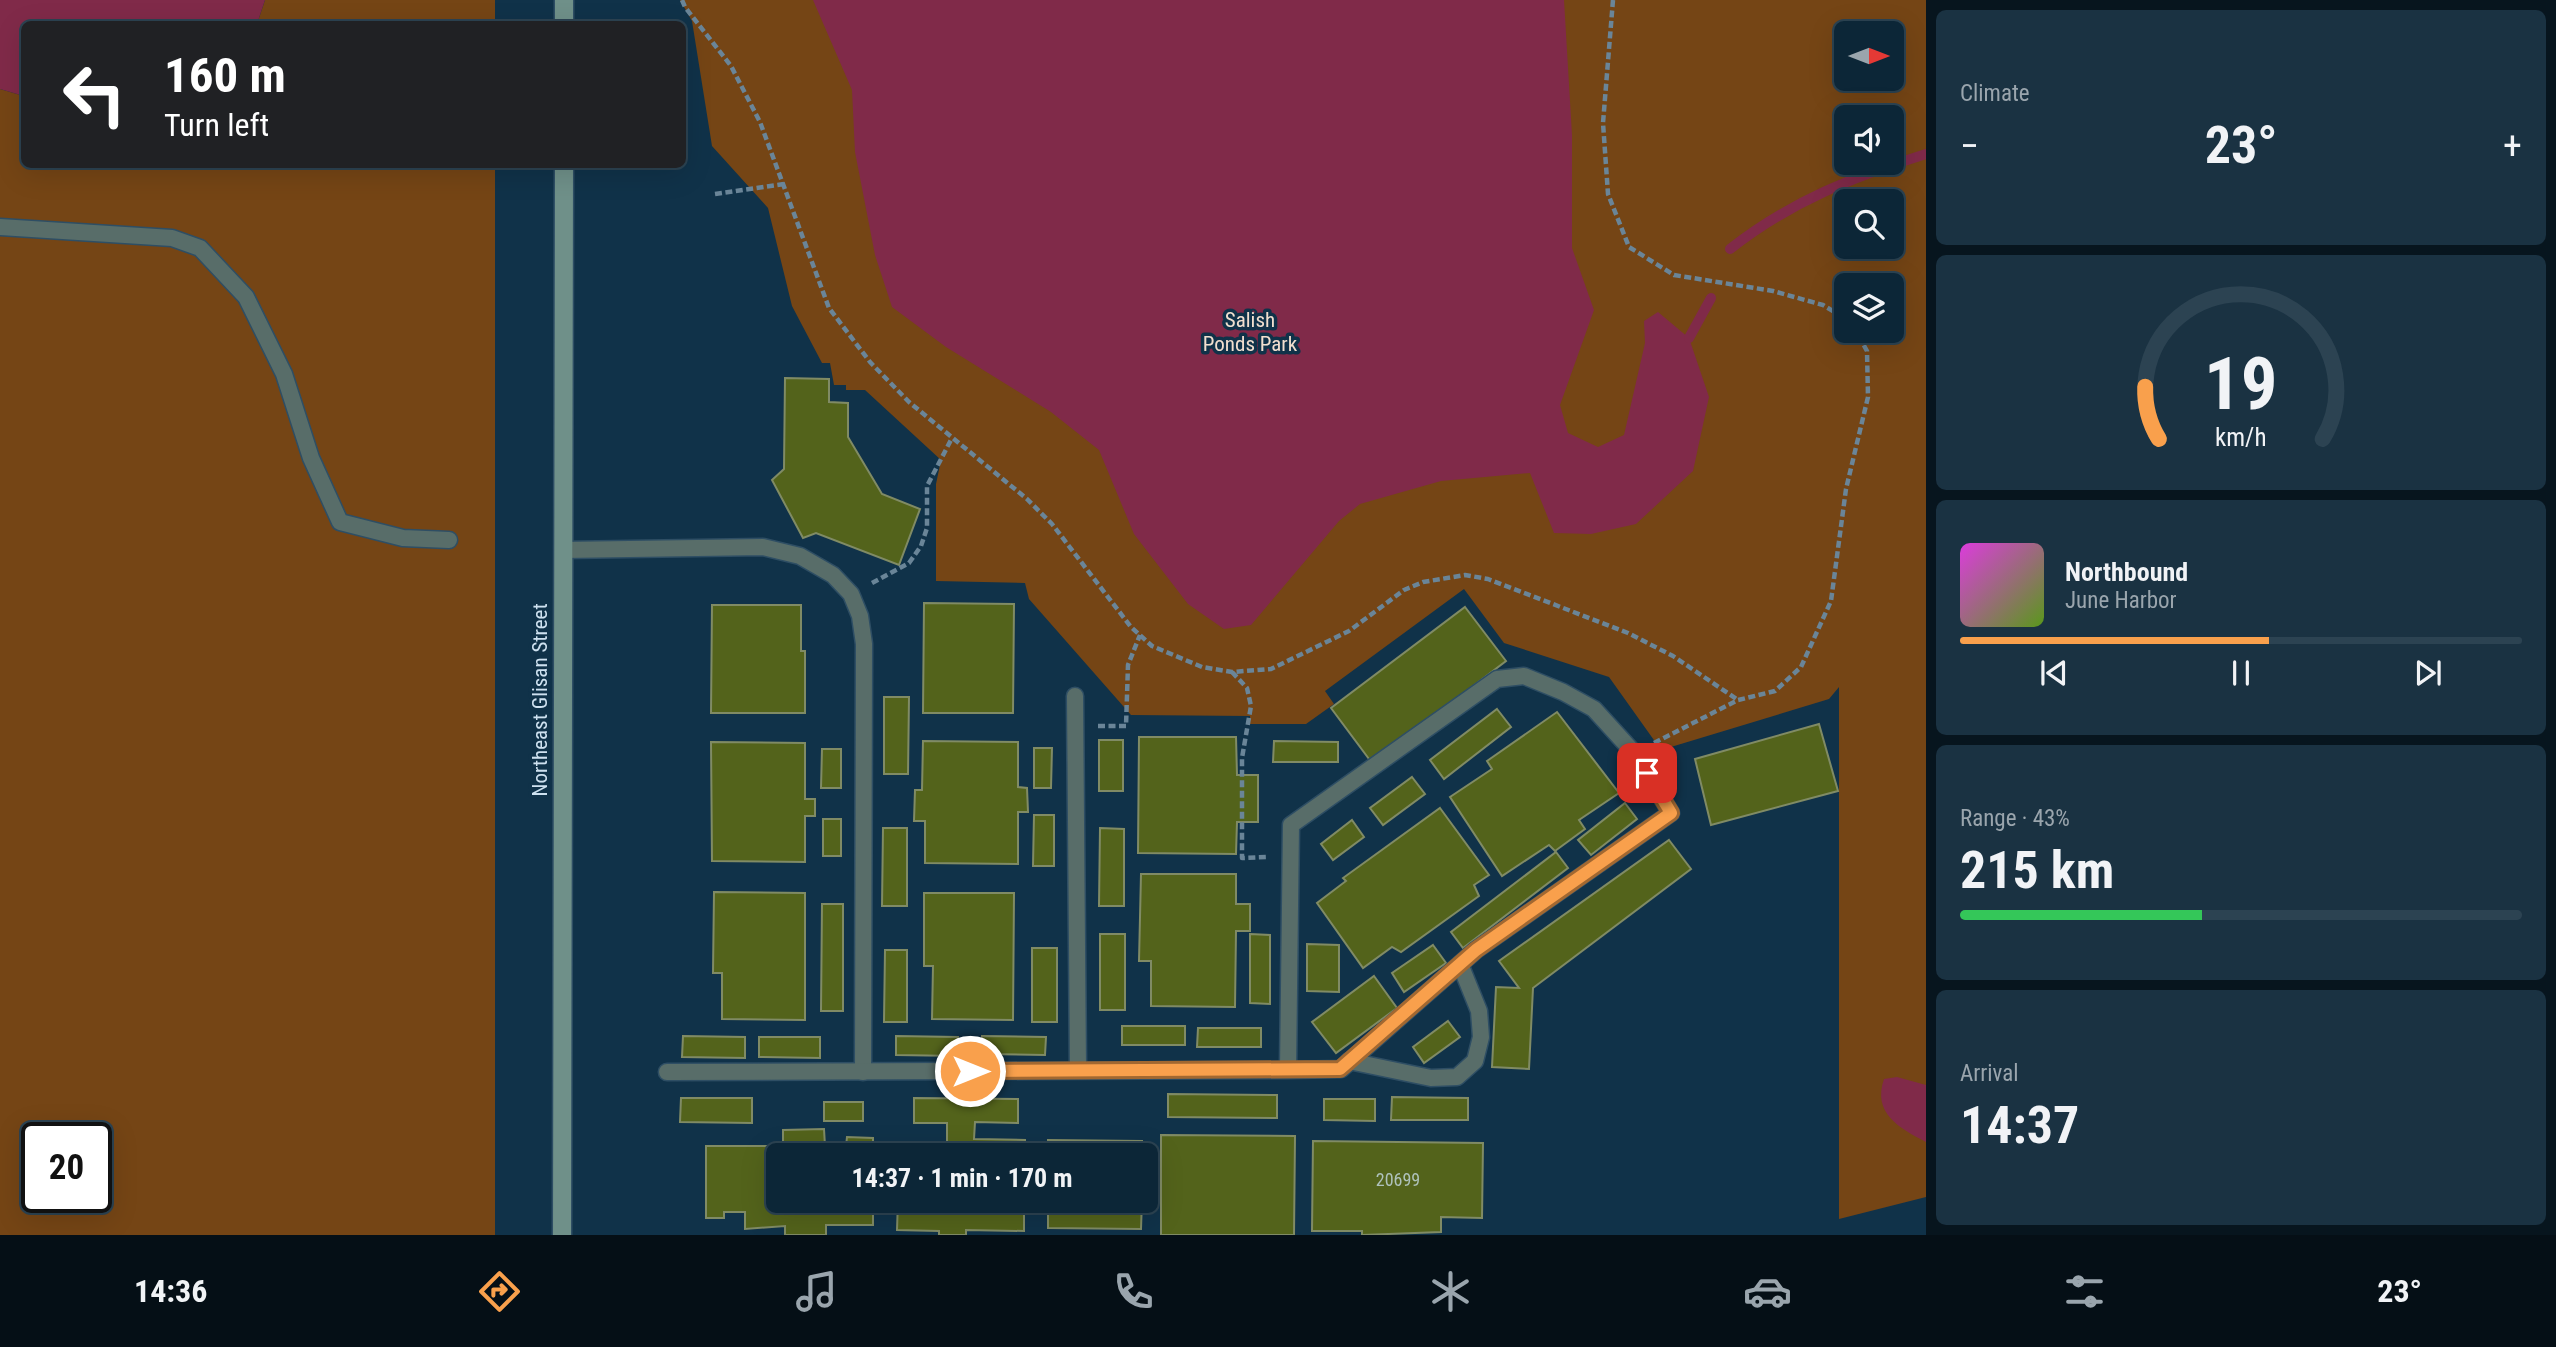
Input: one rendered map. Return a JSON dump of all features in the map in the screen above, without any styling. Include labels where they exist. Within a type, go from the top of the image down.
[{"type":"main road","points":[[564,0],[564,21]]},
{"type":"main road","name":"Northeast Glisan Street","points":[[562,1235],[564,168]]},
{"type":"lane","points":[[0,227],[172,237],[200,248],[246,297],[284,374],[311,458],[340,522],[403,538],[449,540]]},
{"type":"lane","points":[[562,550],[763,547],[800,556],[833,575],[851,594],[860,616],[864,644],[863,1072]]},
{"type":"lane","points":[[667,1072],[863,1072],[1288,1070],[1340,1069],[1460,964],[1671,813],[1634,753],[1594,709],[1563,692],[1524,676],[1497,679],[1291,824],[1288,1070]]},
{"type":"lane","points":[[1075,696],[1078,1070]]},
{"type":"lane","points":[[1349,1062],[1432,1078],[1457,1077],[1475,1062],[1481,1037],[1479,1011],[1460,964]]},
{"type":"path","points":[[682,0],[731,66],[761,122],[829,309],[889,382],[1027,499],[1052,524],[1140,635],[1152,646],[1202,667],[1232,672],[1271,669],[1349,631],[1404,590],[1423,582],[1465,575],[1488,579],[1628,633],[1673,656],[1738,700]]},
{"type":"path","points":[[1612,0],[1603,122],[1608,194],[1629,247],[1674,275],[1773,291],[1823,304],[1834,311]]},
{"type":"path","points":[[715,194],[784,184]]},
{"type":"path","points":[[1634,753],[1738,700],[1775,691],[1801,667],[1831,601],[1846,489],[1868,397],[1867,351],[1863,343]]},
{"type":"path","points":[[851,594],[909,563],[921,546],[927,528],[927,486],[952,438]]},
{"type":"path","points":[[1075,726],[1126,726],[1128,665],[1140,635]]},
{"type":"path","points":[[1232,672],[1247,688],[1251,706],[1242,758],[1242,858],[1291,856]]},
{"type":"green space","points":[[265,0],[495,0],[495,21],[258,21]]},
{"type":"green space","name":"Salish Ponds Park","points":[[680,0],[1926,0],[1926,1197],[1839,1219],[1839,687],[1829,699],[1661,750],[1609,677],[1504,643],[1464,589],[1325,691],[1334,704],[1306,724],[1250,724],[1250,716],[1131,715],[1029,599],[1025,583],[936,581],[936,484],[941,460],[865,390],[846,390],[846,385],[834,385],[830,363],[822,363],[792,306],[768,208],[712,146],[692,21]]},
{"type":"green space","points":[[0,89],[21,95],[21,168],[495,168],[495,1235],[0,1235]]},
{"type":"shaded area","points":[[0,0],[265,0],[258,21],[21,21],[21,95],[0,89]]},
{"type":"shaded area","points":[[813,0],[1564,0],[1572,135],[1572,248],[1594,310],[1560,405],[1568,433],[1598,447],[1624,435],[1645,343],[1644,321],[1658,312],[1689,338],[1709,397],[1693,471],[1636,524],[1591,534],[1554,533],[1530,473],[1441,481],[1360,504],[1339,521],[1251,625],[1224,629],[1188,604],[1134,534],[1099,450],[1051,412],[946,347],[892,307],[875,255],[855,152],[852,90]]},
{"type":"shaded area","points":[[1897,1077],[1926,1085],[1926,1142],[1898,1125],[1885,1110],[1881,1091],[1884,1079]]},
{"type":"building","points":[[785,378],[829,379],[829,402],[848,403],[848,437],[882,494],[920,509],[899,565],[816,533],[803,538],[772,480],[784,469]]},
{"type":"building","points":[[924,603],[1014,604],[1013,713],[923,713]]},
{"type":"building","points":[[712,605],[801,605],[801,651],[805,651],[805,713],[711,713]]},
{"type":"building","points":[[1465,607],[1506,661],[1372,763],[1331,708]]},
{"type":"building","points":[[884,697],[909,697],[908,774],[884,774]]},
{"type":"building","points":[[1497,709],[1511,727],[1444,779],[1430,760]]},
{"type":"building","points":[[1557,712],[1619,793],[1579,820],[1585,829],[1555,851],[1549,845],[1502,876],[1450,797],[1492,769],[1487,761]]},
{"type":"building","points":[[1819,724],[1838,791],[1711,825],[1695,759]]},
{"type":"building","points":[[1139,737],[1236,737],[1237,775],[1258,775],[1258,822],[1237,822],[1236,854],[1138,853]]},
{"type":"building","points":[[1099,740],[1123,740],[1123,791],[1099,791]]},
{"type":"building","points":[[923,741],[1018,742],[1018,787],[1027,788],[1028,812],[1018,812],[1018,864],[925,863],[925,821],[914,821],[915,790],[922,790]]},
{"type":"building","points":[[1274,741],[1338,742],[1338,762],[1273,762]]},
{"type":"building","points":[[711,742],[805,743],[805,799],[815,799],[815,816],[805,816],[805,862],[712,861]]},
{"type":"building","points":[[1034,748],[1052,748],[1051,788],[1034,788]]},
{"type":"building","points":[[822,749],[841,749],[841,788],[821,788]]},
{"type":"building","points":[[1412,777],[1425,794],[1383,825],[1370,808]]},
{"type":"building","points":[[1625,803],[1637,819],[1591,855],[1578,840]]},
{"type":"building","points":[[1440,808],[1489,875],[1474,885],[1479,896],[1401,952],[1392,947],[1363,968],[1317,903],[1346,881],[1343,878]]},
{"type":"building","points":[[1034,815],[1054,815],[1054,866],[1033,866]]},
{"type":"building","points":[[823,819],[841,819],[841,856],[823,856]]},
{"type":"building","points":[[1352,820],[1364,837],[1333,860],[1321,844]]},
{"type":"building","points":[[883,828],[907,828],[907,906],[882,906]]},
{"type":"building","points":[[1100,828],[1124,829],[1124,906],[1099,906]]},
{"type":"building","points":[[1669,840],[1691,869],[1533,988],[1529,1069],[1492,1067],[1496,987],[1519,988],[1499,961]]},
{"type":"building","points":[[1556,852],[1568,868],[1463,948],[1451,932]]},
{"type":"building","points":[[1141,874],[1236,874],[1236,904],[1250,904],[1250,931],[1236,931],[1235,1007],[1151,1006],[1151,961],[1139,961]]},
{"type":"building","points":[[714,892],[805,893],[805,1020],[722,1019],[722,973],[713,973]]},
{"type":"building","points":[[924,893],[1014,893],[1013,1020],[932,1019],[933,966],[924,966]]},
{"type":"building","points":[[822,904],[843,904],[843,1011],[821,1011]]},
{"type":"building","points":[[1100,934],[1125,934],[1125,1010],[1100,1010]]},
{"type":"building","points":[[1250,934],[1270,935],[1270,1004],[1250,1003]]},
{"type":"building","points":[[1307,944],[1339,945],[1339,992],[1307,991]]},
{"type":"building","points":[[1433,945],[1446,963],[1404,992],[1392,973]]},
{"type":"building","points":[[1032,948],[1057,948],[1057,1022],[1032,1022]]},
{"type":"building","points":[[885,950],[907,950],[907,1022],[884,1022]]},
{"type":"building","points":[[1374,976],[1397,1008],[1336,1053],[1312,1022]]},
{"type":"building","points":[[1448,1021],[1460,1037],[1424,1063],[1413,1047]]},
{"type":"building","points":[[1122,1026],[1185,1026],[1185,1045],[1122,1045]]},
{"type":"building","points":[[1198,1028],[1261,1028],[1261,1047],[1197,1047]]},
{"type":"building","points":[[683,1036],[745,1037],[745,1058],[682,1057]]},
{"type":"building","points":[[896,1036],[958,1037],[958,1056],[896,1055]]},
{"type":"building","points":[[982,1036],[1046,1037],[1045,1055],[982,1054]]},
{"type":"building","points":[[759,1037],[820,1037],[820,1058],[759,1057]]},
{"type":"building","points":[[1168,1094],[1277,1095],[1277,1118],[1168,1117]]},
{"type":"building","points":[[1392,1097],[1468,1098],[1468,1120],[1391,1120]]},
{"type":"building","points":[[681,1098],[752,1098],[752,1123],[680,1122]]},
{"type":"building","points":[[914,1098],[1018,1099],[1018,1123],[975,1122],[974,1139],[1025,1140],[1025,1143],[898,1143],[947,1142],[947,1123],[914,1123]]},
{"type":"building","points":[[1324,1099],[1375,1099],[1375,1121],[1324,1120]]},
{"type":"building","points":[[824,1102],[863,1102],[863,1121],[824,1121]]},
{"type":"building","points":[[824,1129],[825,1143],[783,1143],[783,1130]]},
{"type":"building","points":[[1161,1135],[1295,1136],[1294,1235],[1161,1235]]},
{"type":"building","points":[[847,1137],[873,1138],[873,1143],[846,1143]]},
{"type":"building","points":[[1048,1140],[1142,1141],[1142,1143],[1048,1143]]},
{"type":"building","points":[[1313,1141],[1483,1143],[1482,1218],[1441,1217],[1441,1232],[1362,1235],[1362,1231],[1312,1231]]},
{"type":"building","points":[[706,1146],[766,1146],[766,1213],[873,1213],[873,1225],[826,1225],[826,1235],[785,1235],[785,1226],[745,1229],[745,1212],[724,1212],[724,1218],[706,1218]]},
{"type":"building","points":[[898,1213],[1024,1213],[1024,1231],[966,1230],[966,1235],[939,1235],[939,1231],[897,1230]]},
{"type":"building","points":[[1048,1213],[1142,1213],[1141,1229],[1048,1228]]},
{"type":"waterway","points":[[1730,249],[1776,217],[1824,192],[1926,154]]},
{"type":"waterway","points":[[1689,338],[1711,298]]},
{"type":"route","points":[[970,1071],[1340,1069],[1476,950],[1671,813],[1647,773]]}]
